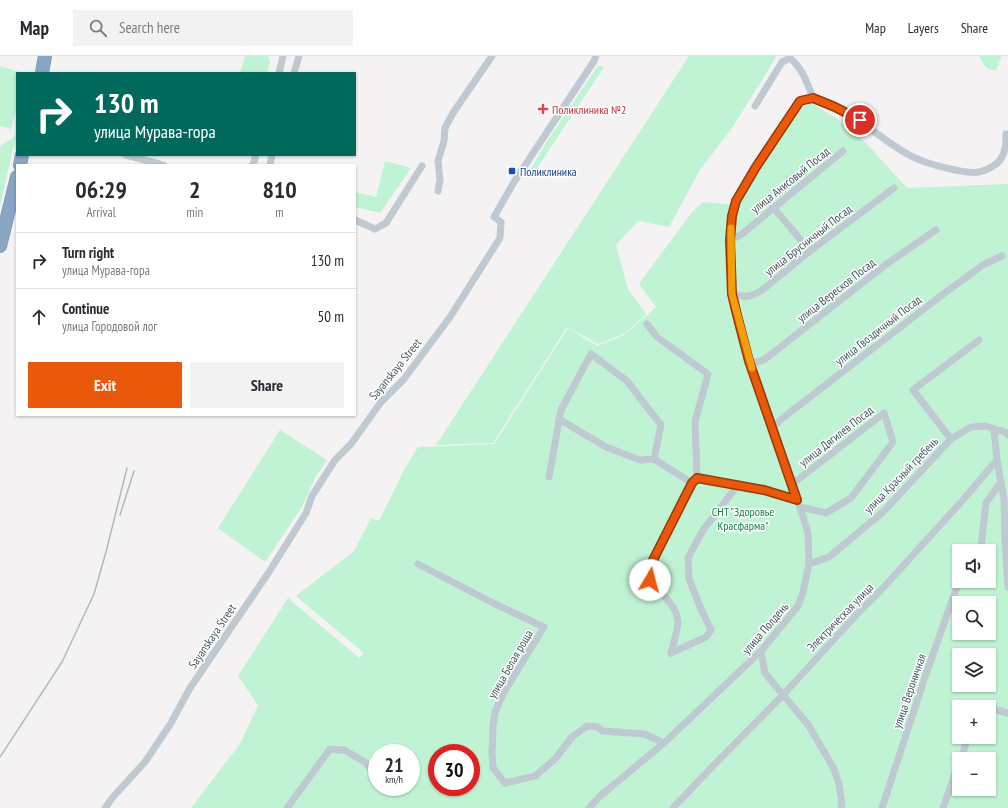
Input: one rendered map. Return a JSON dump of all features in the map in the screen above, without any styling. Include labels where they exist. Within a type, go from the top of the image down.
[{"type":"highway","points":[[42,72],[46,56]]},
{"type":"highway","points":[[0,246],[16,181]]},
{"type":"street","points":[[279,72],[283,56]]},
{"type":"street","points":[[294,72],[299,56]]},
{"type":"street","points":[[438,191],[440,180],[438,161],[444,140],[445,128],[453,113],[492,56]]},
{"type":"street","name":"Sayanskaya Street","points":[[105,808],[145,762],[171,723],[190,688],[269,572],[306,514],[312,496],[335,460],[351,444],[381,402],[404,379],[450,316],[500,238],[500,222],[494,217],[514,182],[596,56]]},
{"type":"street","points":[[755,106],[782,62],[790,58],[796,63],[805,77],[813,98],[860,120],[905,152],[932,165],[973,174],[984,172],[996,164],[1002,157],[1007,142],[1006,134],[1008,134]]},
{"type":"street","name":"улица Полдень","points":[[589,808],[599,797],[664,743],[762,651],[798,606],[803,592],[809,564],[808,533],[749,361],[732,294],[730,240],[732,216],[736,201],[756,167],[800,101],[813,98]]},
{"type":"street","name":"улица Анисовый Посад","points":[[730,240],[742,234],[843,151]]},
{"type":"street","points":[[130,156],[159,164]]},
{"type":"street","points":[[356,220],[375,229],[386,223],[422,166]]},
{"type":"street","name":"улица Брусничный Посад","points":[[732,294],[745,297],[752,296],[761,291],[810,251],[894,188]]},
{"type":"street","points":[[773,207],[810,251]]},
{"type":"street","name":"улица Вересков Посад","points":[[749,361],[758,362],[765,360],[888,263],[936,230]]},
{"type":"street","name":"улица Гвоздичный Посад","points":[[772,428],[784,417],[982,265],[1002,256]]},
{"type":"street","points":[[647,324],[656,337],[708,374],[695,422],[694,480],[647,572],[650,580],[671,603],[678,622],[671,653],[706,637],[712,630],[701,609],[690,579],[688,558],[703,530],[738,485]]},
{"type":"street","points":[[951,439],[913,390],[979,340]]},
{"type":"street","points":[[548,477],[561,410],[591,354],[627,381],[661,426],[654,459]]},
{"type":"street","name":"улица Дягилев Посад","points":[[791,485],[884,412],[894,442],[851,498],[826,513],[800,507]]},
{"type":"street","points":[[559,419],[606,447],[640,460],[654,459],[694,480],[738,485],[764,490],[797,500]]},
{"type":"street","name":"улица Красный гребень","points":[[809,564],[829,557],[883,512],[951,439],[972,427],[985,426],[1005,432],[1008,435]]},
{"type":"street","points":[[994,429],[997,460],[1004,499],[1008,587]]},
{"type":"street","name":"Электрическая улица","points":[[673,808],[783,695],[858,612],[893,577],[997,460]]},
{"type":"street","points":[[981,544],[986,503],[1001,482]]},
{"type":"street","name":"улица Белая роща","points":[[418,564],[493,603],[544,627],[503,694],[495,712],[492,753],[493,768],[505,783],[535,776],[555,759],[572,737],[587,726],[598,727],[602,731],[645,734],[664,743]]},
{"type":"street","name":"улица Вероничная","points":[[882,808],[925,677],[957,588]]},
{"type":"street","points":[[762,651],[765,674],[810,726],[834,769],[839,784],[842,803],[841,808]]},
{"type":"street","points":[[996,709],[1008,713]]},
{"type":"street","points":[[287,808],[330,749],[344,750],[365,762],[368,766]]},
{"type":"street","points":[[943,808],[952,783]]},
{"type":"green space","points":[[245,56],[268,56],[270,61],[267,72],[240,72]]},
{"type":"green space","points":[[689,56],[776,56],[732,128],[700,170],[669,227],[638,221],[616,245],[628,289],[646,314],[624,334],[598,344],[567,327],[493,443],[436,445]]},
{"type":"green space","points":[[979,56],[1002,56],[996,70],[993,70],[985,66]]},
{"type":"green space","points":[[0,66],[20,72],[16,72],[16,109],[11,129],[0,126]]},
{"type":"green space","points":[[598,66],[604,67],[531,177],[528,174],[546,143]]},
{"type":"green space","name":"СНТ \"Здоровье Красфарма\"","points":[[811,103],[836,118],[866,143],[907,188],[1008,184],[1008,808],[191,808],[240,744],[258,705],[238,676],[288,598],[359,658],[364,653],[296,596],[354,551],[371,518],[379,521],[403,472],[418,447],[494,444],[568,328],[597,346],[624,335],[656,307],[639,284],[692,212],[703,202],[738,205],[796,111]]},
{"type":"green space","points":[[16,136],[0,206],[0,146]]},
{"type":"green space","points":[[385,161],[411,168],[380,213],[356,207],[356,192],[376,197]]},
{"type":"green space","points":[[280,430],[327,460],[315,478],[302,507],[265,562],[218,528]]},
{"type":"railway","points":[[0,757],[62,662],[94,594],[127,468]]},
{"type":"railway","points":[[120,515],[134,471]]},
{"type":"slow traffic","points":[[731,228],[732,294],[752,368]]},
{"type":"place","name":"Поликлиника №2","points":[[543,109]]},
{"type":"place","name":"Поликлиника","points":[[512,171]]},
{"type":"route","points":[[650,580],[647,572],[692,483],[697,478],[764,490],[797,500],[749,361],[732,294],[730,240],[732,216],[736,201],[756,167],[800,101],[813,98],[860,120]]}]
